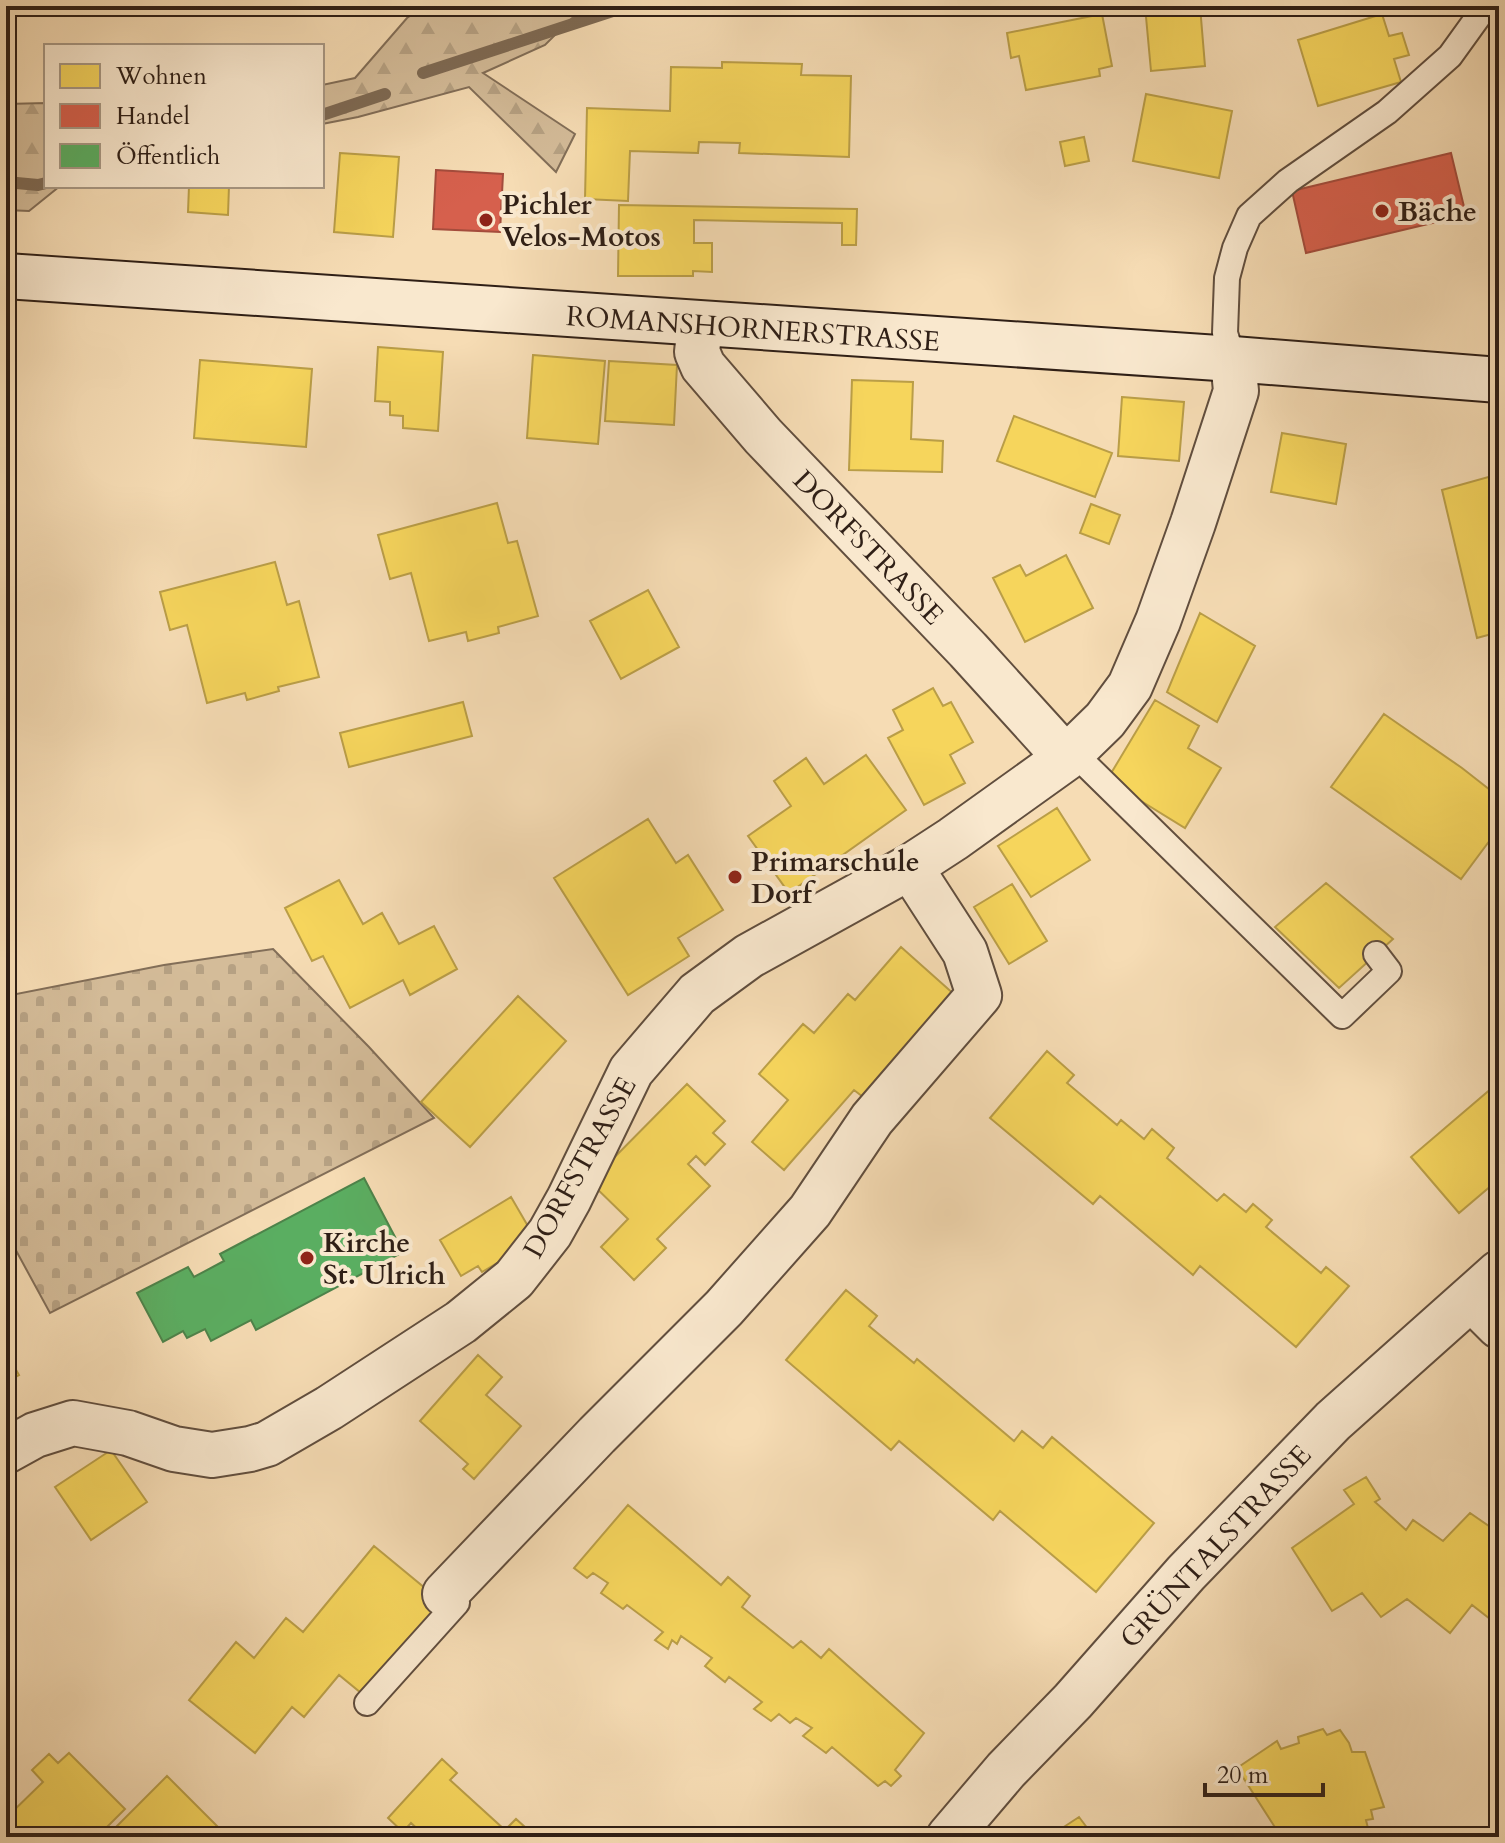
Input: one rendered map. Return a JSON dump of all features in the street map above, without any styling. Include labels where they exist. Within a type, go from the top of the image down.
[{"type":"street","name":"ROMANSHORNERSTRASSE","points":[[6,276],[1233,359],[1499,380]]},
{"type":"street","name":"DORFSTRASSE","points":[[700,324],[697,352],[703,366],[763,436],[968,650],[1066,758]]},
{"type":"street","name":"DORFSTRASSE","points":[[6,1451],[35,1435],[73,1423],[128,1433],[174,1449],[212,1455],[267,1444],[329,1408],[461,1322],[514,1279],[550,1233],[631,1071],[697,994],[749,956],[910,867],[953,839],[1066,758],[1105,720],[1130,686],[1158,621],[1193,523],[1236,391],[1233,359]]},
{"type":"street","points":[[445,1594],[724,1308],[810,1211],[872,1119],[979,995],[965,952],[910,867]]},
{"type":"street","name":"GRÜNTALSTRASSE","points":[[949,1837],[1186,1573],[1333,1421],[1490,1299]]},
{"type":"lane","points":[[1233,359],[1225,333],[1227,278],[1235,248],[1249,216],[1288,181],[1387,112],[1450,56],[1486,6]]},
{"type":"lane","points":[[1066,758],[1085,764],[1342,1016],[1389,971],[1376,954]]},
{"type":"lane","points":[[367,1703],[457,1603],[445,1594]]},
{"type":"green space","points":[[424,6],[608,6],[572,18],[545,45],[483,73],[575,134],[556,172],[469,87],[324,124],[324,85],[355,78],[407,18]]},
{"type":"green space","points":[[44,103],[44,188],[58,188],[29,211],[6,210],[6,104]]},
{"type":"green space","points":[[273,949],[434,1118],[50,1313],[6,1232],[6,996],[164,965]]},
{"type":"building: Wohnen","points":[[1145,6],[1200,6],[1205,66],[1151,71]]},
{"type":"building: Wohnen","points":[[1102,14],[1112,66],[1099,69],[1100,76],[1026,90],[1019,56],[1011,58],[1007,33]]},
{"type":"building: Wohnen","points":[[1382,14],[1389,36],[1402,33],[1409,55],[1394,59],[1401,82],[1318,106],[1298,40]]},
{"type":"building: Wohnen","points":[[722,62],[802,64],[801,75],[851,76],[849,157],[739,153],[740,143],[699,142],[698,153],[630,151],[628,201],[585,199],[587,108],[670,111],[671,67],[722,68]]},
{"type":"building: Wohnen","points":[[1146,94],[1232,111],[1219,178],[1133,161]]},
{"type":"building: Wohnen","points":[[1084,137],[1089,161],[1065,166],[1060,142]]},
{"type":"building: Wohnen","points":[[340,153],[399,157],[393,237],[334,232]]},
{"type":"building: Wohnen","points":[[189,188],[229,188],[228,215],[188,212]]},
{"type":"building: Wohnen","points":[[619,205],[857,209],[856,245],[842,245],[842,223],[694,220],[694,243],[712,243],[712,272],[693,271],[693,276],[618,276]]},
{"type":"building: Wohnen","points":[[378,347],[443,352],[438,431],[403,428],[403,416],[390,415],[390,402],[375,401]]},
{"type":"building: Wohnen","points":[[533,355],[605,361],[598,444],[527,438]]},
{"type":"building: Wohnen","points":[[200,360],[312,369],[306,447],[194,438]]},
{"type":"building: Wohnen","points":[[609,361],[677,365],[674,425],[605,421]]},
{"type":"building: Wohnen","points":[[852,380],[913,382],[911,439],[943,441],[942,472],[849,470]]},
{"type":"building: Wohnen","points":[[1122,397],[1184,402],[1179,461],[1118,456]]},
{"type":"building: Wohnen","points":[[1014,416],[1112,453],[1095,497],[997,461]]},
{"type":"building: Wohnen","points":[[1282,433],[1346,444],[1336,504],[1271,492]]},
{"type":"building: Wohnen","points":[[1499,474],[1499,632],[1477,638],[1442,490]]},
{"type":"building: Wohnen","points":[[497,503],[508,543],[517,541],[538,616],[498,627],[499,633],[468,641],[466,632],[429,641],[411,573],[390,579],[378,535]]},
{"type":"building: Wohnen","points":[[1091,504],[1120,515],[1109,544],[1080,533]]},
{"type":"building: Wohnen","points":[[1066,555],[1093,608],[1025,642],[993,578],[1020,565],[1026,576]]},
{"type":"building: Wohnen","points":[[275,562],[287,605],[299,601],[319,677],[278,687],[279,691],[247,700],[245,693],[207,703],[187,625],[170,630],[160,592]]},
{"type":"building: Wohnen","points":[[648,590],[679,647],[621,679],[590,621]]},
{"type":"building: Wohnen","points":[[1200,613],[1255,646],[1217,722],[1167,692]]},
{"type":"building: Wohnen","points":[[933,688],[943,706],[951,702],[973,742],[950,755],[965,783],[924,805],[888,738],[903,730],[893,710]]},
{"type":"building: Wohnen","points":[[1155,700],[1199,726],[1188,748],[1221,768],[1185,828],[1107,780]]},
{"type":"building: Wohnen","points":[[463,702],[472,736],[349,767],[340,733]]},
{"type":"building: Wohnen","points":[[1384,714],[1499,797],[1499,828],[1461,879],[1331,787]]},
{"type":"building: Wohnen","points":[[866,755],[906,810],[789,893],[748,836],[791,806],[774,781],[806,758],[824,784]]},
{"type":"building: Wohnen","points":[[1057,808],[1090,860],[1031,897],[998,846]]},
{"type":"building: Wohnen","points":[[648,819],[676,863],[688,855],[723,910],[678,938],[689,956],[628,995],[554,878]]},
{"type":"building: Wohnen","points":[[339,880],[363,924],[382,913],[399,944],[434,926],[457,969],[410,995],[403,980],[350,1008],[323,956],[312,961],[285,908]]},
{"type":"building: Wohnen","points":[[1326,883],[1393,939],[1339,988],[1275,927]]},
{"type":"building: Wohnen","points":[[1012,884],[1047,941],[1009,964],[974,907]]},
{"type":"building: Wohnen","points":[[901,947],[965,1004],[863,1097],[854,1090],[784,1170],[752,1142],[788,1100],[759,1074],[803,1024],[814,1033],[848,994],[855,1000]]},
{"type":"building: Wohnen","points":[[518,996],[566,1041],[470,1147],[421,1102]]},
{"type":"building: Wohnen","points":[[1047,1051],[1074,1075],[1067,1083],[1117,1125],[1121,1120],[1144,1139],[1152,1129],[1174,1148],[1167,1158],[1217,1201],[1224,1194],[1246,1212],[1253,1204],[1272,1220],[1266,1227],[1321,1273],[1326,1267],[1349,1286],[1296,1347],[1200,1266],[1193,1275],[1100,1196],[1093,1204],[990,1118]]},
{"type":"building: Wohnen","points":[[1499,1082],[1499,1179],[1459,1213],[1411,1157]]},
{"type":"building: Wohnen","points":[[687,1084],[725,1121],[713,1133],[725,1144],[705,1165],[696,1156],[688,1164],[710,1186],[657,1239],[666,1248],[634,1280],[601,1247],[628,1219],[590,1182]]},
{"type":"building: Wohnen","points":[[511,1197],[536,1240],[482,1272],[478,1266],[461,1276],[440,1240]]},
{"type":"building: Wohnen","points":[[846,1290],[877,1316],[869,1326],[914,1363],[917,1359],[1014,1441],[1022,1431],[1043,1448],[1052,1437],[1154,1523],[1096,1592],[1000,1511],[993,1520],[899,1441],[891,1450],[786,1360]]},
{"type":"building: Wohnen","points":[[6,1352],[19,1375],[6,1382]]},
{"type":"building: Wohnen","points":[[478,1355],[502,1377],[486,1395],[521,1426],[474,1479],[463,1469],[468,1464],[420,1421]]},
{"type":"building: Wohnen","points":[[111,1450],[147,1502],[91,1540],[55,1487]]},
{"type":"building: Wohnen","points":[[1366,1477],[1380,1499],[1375,1502],[1406,1530],[1413,1520],[1443,1541],[1470,1513],[1499,1533],[1499,1626],[1472,1605],[1450,1633],[1407,1599],[1381,1617],[1362,1593],[1332,1611],[1292,1548],[1354,1504],[1344,1490]]},
{"type":"building: Wohnen","points":[[628,1505],[721,1585],[728,1577],[750,1596],[742,1607],[793,1648],[801,1641],[821,1658],[829,1649],[924,1733],[895,1770],[901,1776],[891,1786],[885,1781],[878,1786],[832,1747],[826,1753],[803,1736],[812,1728],[796,1718],[790,1723],[779,1714],[771,1721],[754,1709],[762,1702],[729,1677],[725,1682],[705,1666],[712,1658],[681,1636],[677,1644],[672,1640],[668,1649],[655,1640],[663,1632],[627,1605],[623,1609],[601,1593],[608,1583],[593,1573],[587,1578],[574,1568]]},
{"type":"building: Wohnen","points":[[374,1546],[443,1603],[366,1697],[339,1675],[304,1717],[292,1707],[255,1753],[189,1700],[236,1642],[254,1658],[286,1618],[303,1632]]},
{"type":"building: Wohnen","points":[[6,1566],[15,1579],[6,1585]]},
{"type":"building: Wohnen","points":[[1323,1729],[1327,1735],[1340,1730],[1352,1752],[1365,1752],[1384,1807],[1371,1810],[1373,1819],[1366,1820],[1370,1837],[1295,1837],[1292,1828],[1278,1832],[1237,1768],[1277,1741],[1281,1749],[1299,1743],[1298,1737]]},
{"type":"building: Wohnen","points":[[69,1753],[125,1809],[97,1837],[6,1837],[6,1818],[43,1782],[32,1770],[49,1754],[58,1763]]},
{"type":"building: Wohnen","points":[[442,1759],[457,1773],[450,1780],[505,1830],[516,1819],[536,1837],[422,1837],[424,1835],[411,1823],[403,1832],[388,1818]]},
{"type":"building: Wohnen","points":[[167,1776],[222,1831],[216,1837],[106,1837]]},
{"type":"building: Wohnen","points":[[1079,1817],[1094,1837],[1030,1837],[1044,1828],[1050,1836]]},
{"type":"building: Handel","points":[[1451,153],[1466,215],[1306,253],[1292,191]]},
{"type":"building: Handel","points":[[436,170],[503,174],[500,232],[433,229]]},
{"type":"building: Öffentlich","name":"Kirche St. Ulrich","points":[[364,1178],[403,1252],[256,1330],[251,1320],[211,1341],[205,1329],[187,1338],[183,1331],[163,1342],[137,1293],[188,1267],[194,1277],[224,1261],[220,1254]]},
{"type":"waterway","points":[[423,73],[628,6]]},
{"type":"waterway","points":[[324,114],[385,94]]},
{"type":"waterway","points":[[6,182],[44,184]]},
{"type":"place","name":"Bäche","points":[[1382,211]]},
{"type":"place","name":"Pichler Velos-Motos","points":[[486,220]]},
{"type":"place","name":"Primarschule Dorf","points":[[735,877]]},
{"type":"place","name":"Kirche St. Ulrich","points":[[307,1258]]}]
